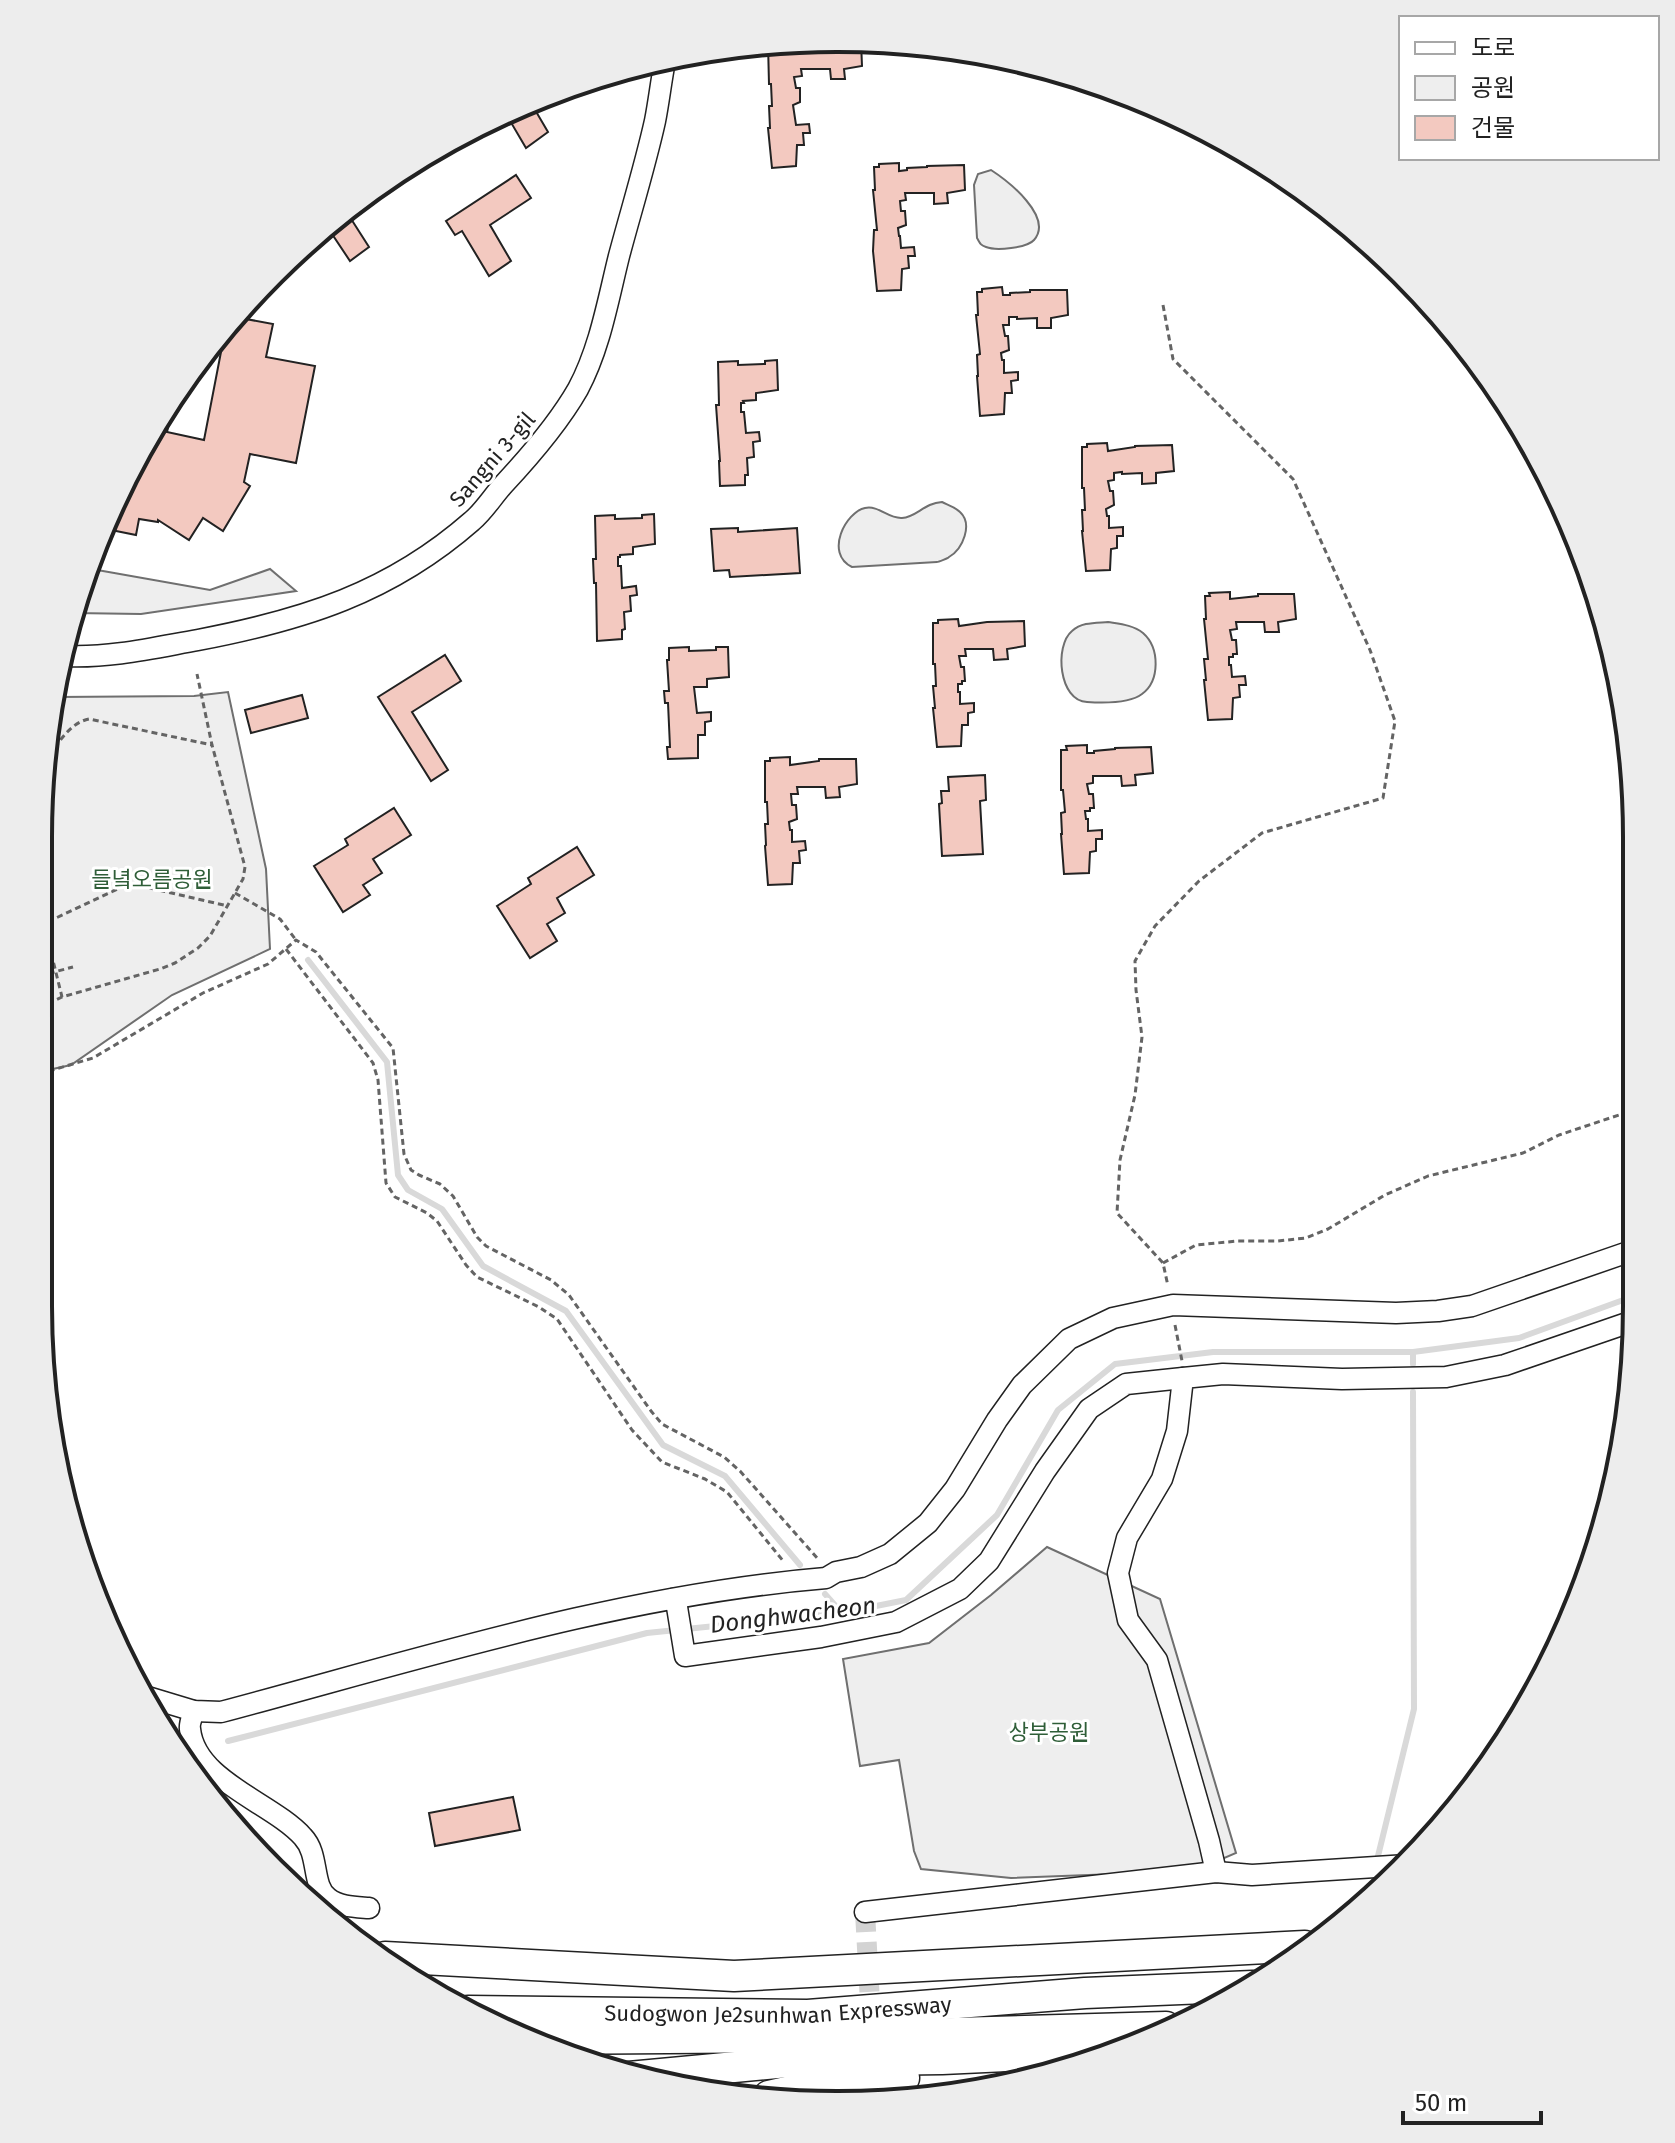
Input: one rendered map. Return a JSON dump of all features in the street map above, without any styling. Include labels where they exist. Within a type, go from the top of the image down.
[{"type":"highway","points":[[398,1957],[734,1976],[1291,1947]]},
{"type":"highway","name":"Sudogwon Je2sunhwan Expressway","points":[[493,2011],[808,2015],[1085,1993],[1228,1987]]},
{"type":"highway","points":[[798,2089],[899,2079],[1124,2036]]},
{"type":"highway","name":"Sudogwon Je2sunhwan Expressway","points":[[558,2039],[811,2037],[1093,2043]]},
{"type":"highway","points":[[671,2073],[798,2061],[942,2059],[1093,2043]]},
{"type":"street","name":"Sangni 3-gil","points":[[74,656],[113,656],[238,632],[336,604],[384,583],[475,519],[558,419],[588,367],[602,326],[654,123],[663,72]]},
{"type":"street","points":[[158,1700],[194,1711],[221,1712],[539,1627],[675,1603],[735,1588],[826,1578],[836,1572],[861,1567],[890,1554],[928,1523],[955,1489],[1022,1385],[1069,1339],[1113,1318],[1173,1310],[1438,1311],[1472,1306],[1623,1254]]},
{"type":"street","points":[[675,1603],[685,1656],[821,1637],[896,1622],[960,1589],[989,1561],[1045,1471],[1089,1409],[1126,1384],[1183,1372],[1355,1379],[1446,1377],[1505,1365],[1622,1325]]},
{"type":"street","points":[[1183,1372],[1177,1431],[1162,1479],[1127,1538],[1118,1573],[1128,1620],[1157,1660],[1216,1872]]},
{"type":"street","points":[[194,1711],[190,1728],[199,1755],[228,1784],[290,1824],[306,1841],[313,1853],[320,1890],[329,1899],[343,1905],[369,1908]]},
{"type":"street","points":[[865,1912],[1216,1872],[1252,1875],[1387,1866]]},
{"type":"path","points":[[1163,305],[1173,359],[1293,479],[1370,650],[1395,721],[1383,798],[1262,833],[1199,881],[1155,926],[1135,961],[1142,1037],[1135,1095],[1120,1160],[1117,1213],[1163,1263],[1183,1372]]},
{"type":"path","points":[[52,1002],[175,963],[206,942],[243,879],[245,867],[212,745],[197,674]]},
{"type":"path","points":[[58,743],[81,720],[89,719],[212,745]]},
{"type":"path","points":[[52,920],[124,886],[137,885],[228,906]]},
{"type":"path","points":[[235,893],[280,919],[296,940],[316,952],[393,1048],[404,1154],[411,1170],[440,1184],[453,1196],[477,1237],[486,1246],[551,1280],[569,1295],[662,1424],[724,1457],[740,1471],[815,1557],[836,1572]]},
{"type":"path","points":[[52,1070],[93,1058],[203,993],[268,964],[296,940]]},
{"type":"path","points":[[286,949],[373,1063],[378,1080],[386,1183],[395,1197],[437,1221],[477,1277],[557,1319],[632,1430],[662,1462],[705,1479],[727,1492],[799,1581]]},
{"type":"path","points":[[52,956],[62,997]]},
{"type":"path","points":[[52,973],[73,967]]},
{"type":"path","points":[[1163,1263],[1196,1245],[1306,1238],[1328,1229],[1385,1195],[1428,1176],[1523,1153],[1559,1135],[1623,1113]]},
{"type":"green space","points":[[991,170],[1008,182],[1034,211],[1039,231],[1030,243],[1011,248],[991,248],[981,245],[977,238],[974,185],[978,174]]},
{"type":"green space","points":[[942,502],[958,510],[966,523],[965,536],[949,558],[937,562],[852,567],[844,561],[839,543],[841,534],[858,511],[870,508],[902,518]]},
{"type":"green space","points":[[270,569],[296,591],[141,614],[85,613],[99,570],[210,590]]},
{"type":"green space","points":[[1108,622],[1135,628],[1149,639],[1155,655],[1155,673],[1148,688],[1130,700],[1087,702],[1070,693],[1065,683],[1061,660],[1063,648],[1066,638],[1080,626]]},
{"type":"green space","name":"들녘오름공원","points":[[228,692],[266,869],[270,949],[172,995],[71,1065],[52,1069],[52,838],[54,786],[65,697],[194,696]]},
{"type":"green space","name":"상부공원","points":[[1047,1547],[1160,1599],[1236,1853],[1194,1871],[1011,1878],[921,1869],[914,1851],[899,1760],[860,1766],[843,1659],[929,1643]]},
{"type":"building","points":[[861,53],[862,66],[844,69],[845,79],[831,79],[830,69],[801,69],[802,76],[794,77],[796,88],[800,88],[800,102],[793,105],[796,125],[809,124],[810,133],[803,133],[804,145],[797,145],[796,166],[772,168],[768,128],[769,106],[772,106],[768,56]]},
{"type":"building","points":[[536,112],[548,132],[526,148],[512,123]]},
{"type":"building","points":[[899,163],[899,171],[927,166],[964,165],[965,190],[947,193],[948,203],[934,204],[934,193],[905,193],[906,200],[900,201],[901,211],[905,211],[906,225],[898,228],[899,236],[901,248],[914,247],[915,256],[908,256],[909,268],[902,269],[901,290],[877,291],[873,251],[874,230],[877,230],[874,167]]},
{"type":"building","points":[[516,175],[531,198],[490,225],[511,261],[489,276],[462,231],[455,235],[446,221]]},
{"type":"building","points":[[352,220],[369,247],[350,261],[333,236]]},
{"type":"building","points":[[1002,287],[1003,295],[1030,290],[1067,290],[1068,315],[1051,318],[1051,328],[1037,328],[1037,318],[1009,317],[1009,325],[1003,325],[1009,350],[1001,353],[1002,360],[1004,373],[1018,372],[1018,380],[1011,381],[1012,393],[1005,393],[1004,414],[980,416],[977,292]]},
{"type":"building","points":[[248,319],[273,324],[266,357],[315,366],[296,463],[250,454],[244,482],[250,486],[223,531],[203,518],[189,540],[158,520],[139,519],[136,535],[115,531],[133,490],[168,427],[167,432],[204,440],[221,350]]},
{"type":"building","points":[[777,360],[778,390],[756,393],[756,400],[741,403],[746,433],[759,432],[760,441],[753,442],[754,457],[747,458],[745,485],[720,486],[716,405],[719,405],[718,362],[738,361],[738,365],[765,364],[765,361]]},
{"type":"building","points":[[1107,443],[1108,451],[1135,446],[1172,445],[1174,471],[1156,473],[1156,483],[1142,484],[1142,473],[1114,473],[1114,480],[1108,481],[1110,491],[1113,491],[1114,505],[1106,509],[1107,516],[1109,528],[1123,527],[1123,536],[1117,536],[1117,548],[1111,549],[1110,570],[1086,571],[1082,531],[1082,510],[1085,510],[1082,447]]},
{"type":"building","points":[[654,514],[655,544],[633,547],[633,554],[618,557],[622,588],[636,586],[637,595],[630,596],[631,611],[624,612],[622,639],[597,641],[593,559],[596,559],[595,516],[615,515],[615,519],[642,518],[642,515]]},
{"type":"building","points":[[738,528],[738,532],[797,528],[800,573],[730,577],[729,570],[714,571],[711,529]]},
{"type":"building","points":[[1230,592],[1230,599],[1258,594],[1294,594],[1296,619],[1278,622],[1279,632],[1265,632],[1264,622],[1236,622],[1237,629],[1230,630],[1232,640],[1236,640],[1237,654],[1229,657],[1229,665],[1232,677],[1245,676],[1246,685],[1239,685],[1240,697],[1233,698],[1232,719],[1208,720],[1204,680],[1204,659],[1208,659],[1205,596]]},
{"type":"building","points":[[958,619],[959,626],[1024,621],[1025,646],[1007,649],[1008,659],[994,660],[993,649],[965,649],[966,656],[959,656],[965,681],[958,684],[958,692],[960,704],[974,703],[974,712],[968,713],[968,725],[962,725],[961,746],[937,747],[933,708],[933,686],[936,686],[933,623]]},
{"type":"building","points":[[689,647],[689,651],[728,647],[729,677],[707,679],[707,687],[694,687],[697,713],[711,712],[711,721],[705,722],[705,735],[698,735],[698,758],[668,759],[668,703],[665,703],[664,691],[669,691],[669,648]]},
{"type":"building","points":[[445,655],[461,681],[412,712],[448,770],[431,781],[378,697]]},
{"type":"building","points":[[302,695],[308,718],[251,733],[245,710]]},
{"type":"building","points":[[1087,745],[1087,753],[1151,747],[1153,773],[1135,775],[1136,785],[1122,786],[1121,776],[1093,776],[1093,783],[1087,784],[1089,794],[1093,794],[1094,808],[1085,811],[1086,819],[1088,831],[1102,830],[1102,839],[1096,839],[1096,851],[1090,852],[1089,873],[1064,874],[1061,813],[1065,812],[1061,790],[1061,750],[1067,750],[1066,746]]},
{"type":"building","points":[[790,757],[790,765],[819,759],[856,759],[857,784],[839,787],[840,797],[826,798],[825,787],[797,787],[798,794],[791,794],[797,819],[789,822],[790,830],[792,842],[805,841],[806,850],[799,851],[800,863],[793,863],[792,884],[768,885],[765,761]]},
{"type":"building","points":[[985,775],[986,800],[980,801],[983,854],[942,856],[939,804],[942,803],[941,791],[949,791],[948,777]]},
{"type":"building","points":[[394,808],[411,835],[373,859],[382,873],[363,885],[370,895],[343,912],[314,866],[348,845],[345,839]]},
{"type":"building","points":[[577,847],[594,875],[557,898],[565,913],[547,924],[557,941],[530,958],[497,906],[531,884],[528,878]]},
{"type":"building","points":[[513,1797],[520,1830],[435,1846],[429,1813]]},
{"type":"waterway","points":[[308,960],[387,1062],[398,1175],[408,1190],[442,1209],[483,1266],[566,1311],[663,1445],[725,1476],[800,1565]]},
{"type":"waterway","name":"Donghwacheon","points":[[228,1741],[647,1633],[841,1613],[906,1600],[997,1515],[1058,1410],[1115,1364],[1213,1352],[1413,1352],[1519,1338],[1623,1300]]},
{"type":"waterway","points":[[1413,1352],[1413,1364]]},
{"type":"waterway","points":[[1378,1856],[1414,1709],[1413,1392]]},
{"type":"waterway","points":[[825,1594],[841,1612]]},
{"type":"tunnel","points":[[865,1912],[871,2020]]},
{"type":"tunnel","points":[[873,2068],[874,2090]]}]
